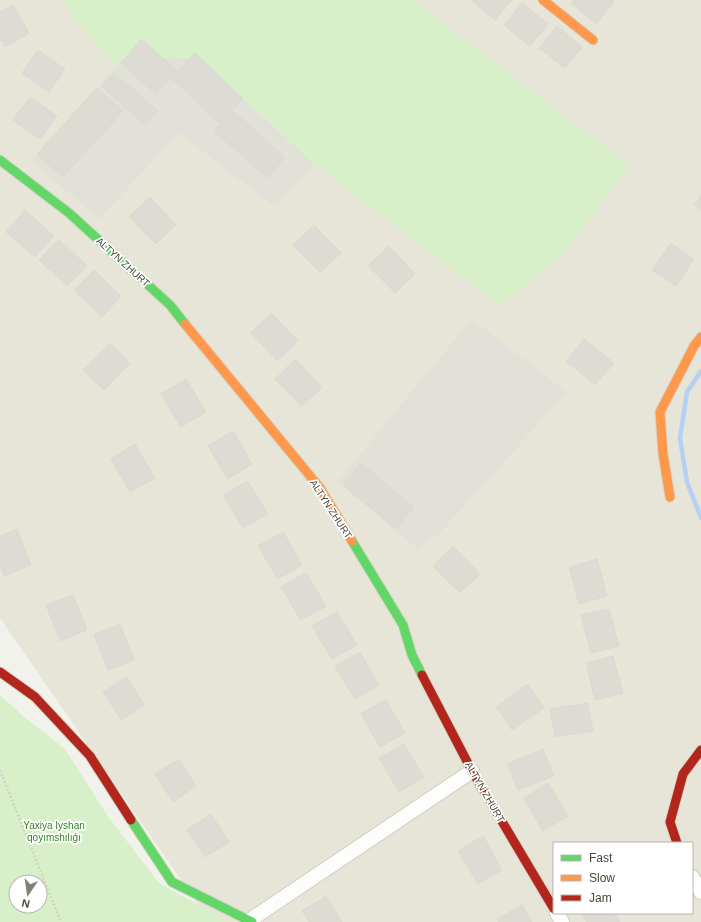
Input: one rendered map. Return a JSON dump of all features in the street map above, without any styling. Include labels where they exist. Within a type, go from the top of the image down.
[{"type":"street","points":[[543,0],[593,40]]},
{"type":"street","name":"ALTYN ZHURT","points":[[0,160],[69,213],[170,305],[320,488],[403,625],[412,655],[472,771],[553,907]]},
{"type":"street","points":[[670,497],[663,454],[660,412],[694,346],[701,337]]},
{"type":"street","points":[[0,672],[35,697],[90,756],[172,882],[251,921],[472,771]]},
{"type":"street","points":[[677,842],[670,822],[682,774],[701,750]]},
{"type":"street","points":[[693,879],[701,892]]},
{"type":"path","points":[[0,770],[62,922]]},
{"type":"shaded area","points":[[0,0],[701,0],[701,922],[210,922],[0,618]]},
{"type":"shaded area","points":[[141,39],[163,58],[195,53],[314,164],[275,207],[179,133],[99,219],[31,161]]},
{"type":"shaded area","points":[[472,319],[567,392],[438,535],[418,549],[337,482]]},
{"type":"green space","points":[[64,0],[413,0],[629,165],[564,254],[500,306],[314,164],[195,54],[191,58],[163,58],[141,39],[117,67],[75,20]]},
{"type":"green space","name":"Yaxiya Iyshan qoyımshılıǵı","points":[[0,695],[22,715],[65,749],[107,815],[159,883],[230,922],[0,922]]},
{"type":"building","points":[[471,0],[512,0],[495,20]]},
{"type":"building","points":[[574,0],[612,0],[614,2],[596,24],[571,3]]},
{"type":"building","points":[[522,3],[548,24],[530,46],[504,25]]},
{"type":"building","points":[[13,5],[29,33],[5,47],[0,39],[0,12]]},
{"type":"building","points":[[557,26],[582,47],[565,68],[539,48]]},
{"type":"building","points":[[141,39],[177,70],[156,94],[121,63]]},
{"type":"building","points":[[38,50],[65,69],[49,92],[22,73]]},
{"type":"building","points":[[195,53],[243,99],[219,123],[171,78]]},
{"type":"building","points":[[114,73],[158,111],[146,125],[102,87]]},
{"type":"building","points":[[97,88],[123,111],[63,177],[37,154]]},
{"type":"building","points":[[30,97],[57,116],[40,139],[13,120]]},
{"type":"building","points":[[232,110],[285,157],[267,178],[214,131]]},
{"type":"building","points":[[701,196],[701,210],[694,205]]},
{"type":"building","points":[[150,197],[176,225],[156,244],[129,217]]},
{"type":"building","points":[[25,210],[54,236],[35,257],[6,232]]},
{"type":"building","points":[[314,225],[341,253],[320,273],[293,245]]},
{"type":"building","points":[[59,239],[87,266],[67,286],[39,260]]},
{"type":"building","points":[[671,243],[694,259],[676,286],[652,270]]},
{"type":"building","points":[[389,246],[415,274],[395,293],[368,266]]},
{"type":"building","points":[[94,270],[121,296],[102,317],[74,290]]},
{"type":"building","points":[[271,313],[298,341],[277,361],[251,333]]},
{"type":"building","points":[[584,339],[614,363],[595,385],[566,361]]},
{"type":"building","points":[[110,343],[130,363],[104,390],[83,370]]},
{"type":"building","points":[[295,359],[322,387],[302,406],[275,379]]},
{"type":"building","points":[[186,379],[206,412],[181,427],[161,394]]},
{"type":"building","points":[[233,431],[252,464],[228,479],[208,446]]},
{"type":"building","points":[[135,444],[155,478],[130,492],[111,459]]},
{"type":"building","points":[[361,463],[414,507],[396,529],[343,485]]},
{"type":"building","points":[[248,481],[268,514],[243,528],[223,495]]},
{"type":"building","points":[[17,529],[31,565],[4,576],[0,565],[0,536]]},
{"type":"building","points":[[283,532],[302,565],[278,579],[258,546]]},
{"type":"building","points":[[453,546],[480,574],[460,593],[433,566]]},
{"type":"building","points":[[597,559],[607,596],[579,604],[569,567]]},
{"type":"building","points":[[306,573],[326,606],[301,620],[281,587]]},
{"type":"building","points":[[73,595],[87,630],[60,641],[46,605]]},
{"type":"building","points":[[609,609],[619,646],[591,653],[581,615]]},
{"type":"building","points":[[337,612],[357,645],[332,659],[312,626]]},
{"type":"building","points":[[120,624],[134,660],[108,670],[94,635]]},
{"type":"building","points":[[360,652],[379,685],[355,699],[335,666]]},
{"type":"building","points":[[613,656],[623,693],[595,700],[586,663]]},
{"type":"building","points":[[127,677],[144,705],[121,720],[103,692]]},
{"type":"building","points":[[527,684],[544,708],[512,730],[496,707]]},
{"type":"building","points":[[386,700],[405,733],[380,747],[361,714]]},
{"type":"building","points":[[588,703],[593,731],[555,737],[550,709]]},
{"type":"building","points":[[404,744],[424,777],[399,792],[379,758]]},
{"type":"building","points":[[543,749],[554,776],[518,790],[507,764]]},
{"type":"building","points":[[179,759],[196,786],[173,802],[155,774]]},
{"type":"building","points":[[548,783],[568,816],[543,831],[524,798]]},
{"type":"building","points":[[211,814],[229,842],[205,857],[187,830]]},
{"type":"building","points":[[483,836],[502,870],[478,884],[458,851]]},
{"type":"building","points":[[326,896],[342,922],[309,922],[302,911]]},
{"type":"building","points":[[522,905],[532,922],[499,922],[497,919]]},
{"type":"building","points":[[582,914],[616,914],[620,922],[587,922]]},
{"type":"waterway","points":[[701,371],[687,392],[680,438],[687,482],[701,518]]},
{"type":"traffic: fast","points":[[0,160],[69,213],[170,305],[185,324]]},
{"type":"traffic: fast","points":[[352,541],[403,625],[412,655],[422,675]]},
{"type":"traffic: fast","points":[[131,820],[172,882],[252,922]]},
{"type":"traffic: slow","points":[[543,0],[593,40]]},
{"type":"traffic: slow","points":[[185,324],[320,488],[352,541]]},
{"type":"traffic: slow","points":[[670,497],[663,454],[660,412],[694,346],[701,337]]},
{"type":"traffic: jam","points":[[0,672],[35,697],[90,756],[131,820]]},
{"type":"traffic: jam","points":[[422,675],[472,771],[553,907]]},
{"type":"traffic: jam","points":[[677,842],[670,822],[683,774],[701,750]]}]
